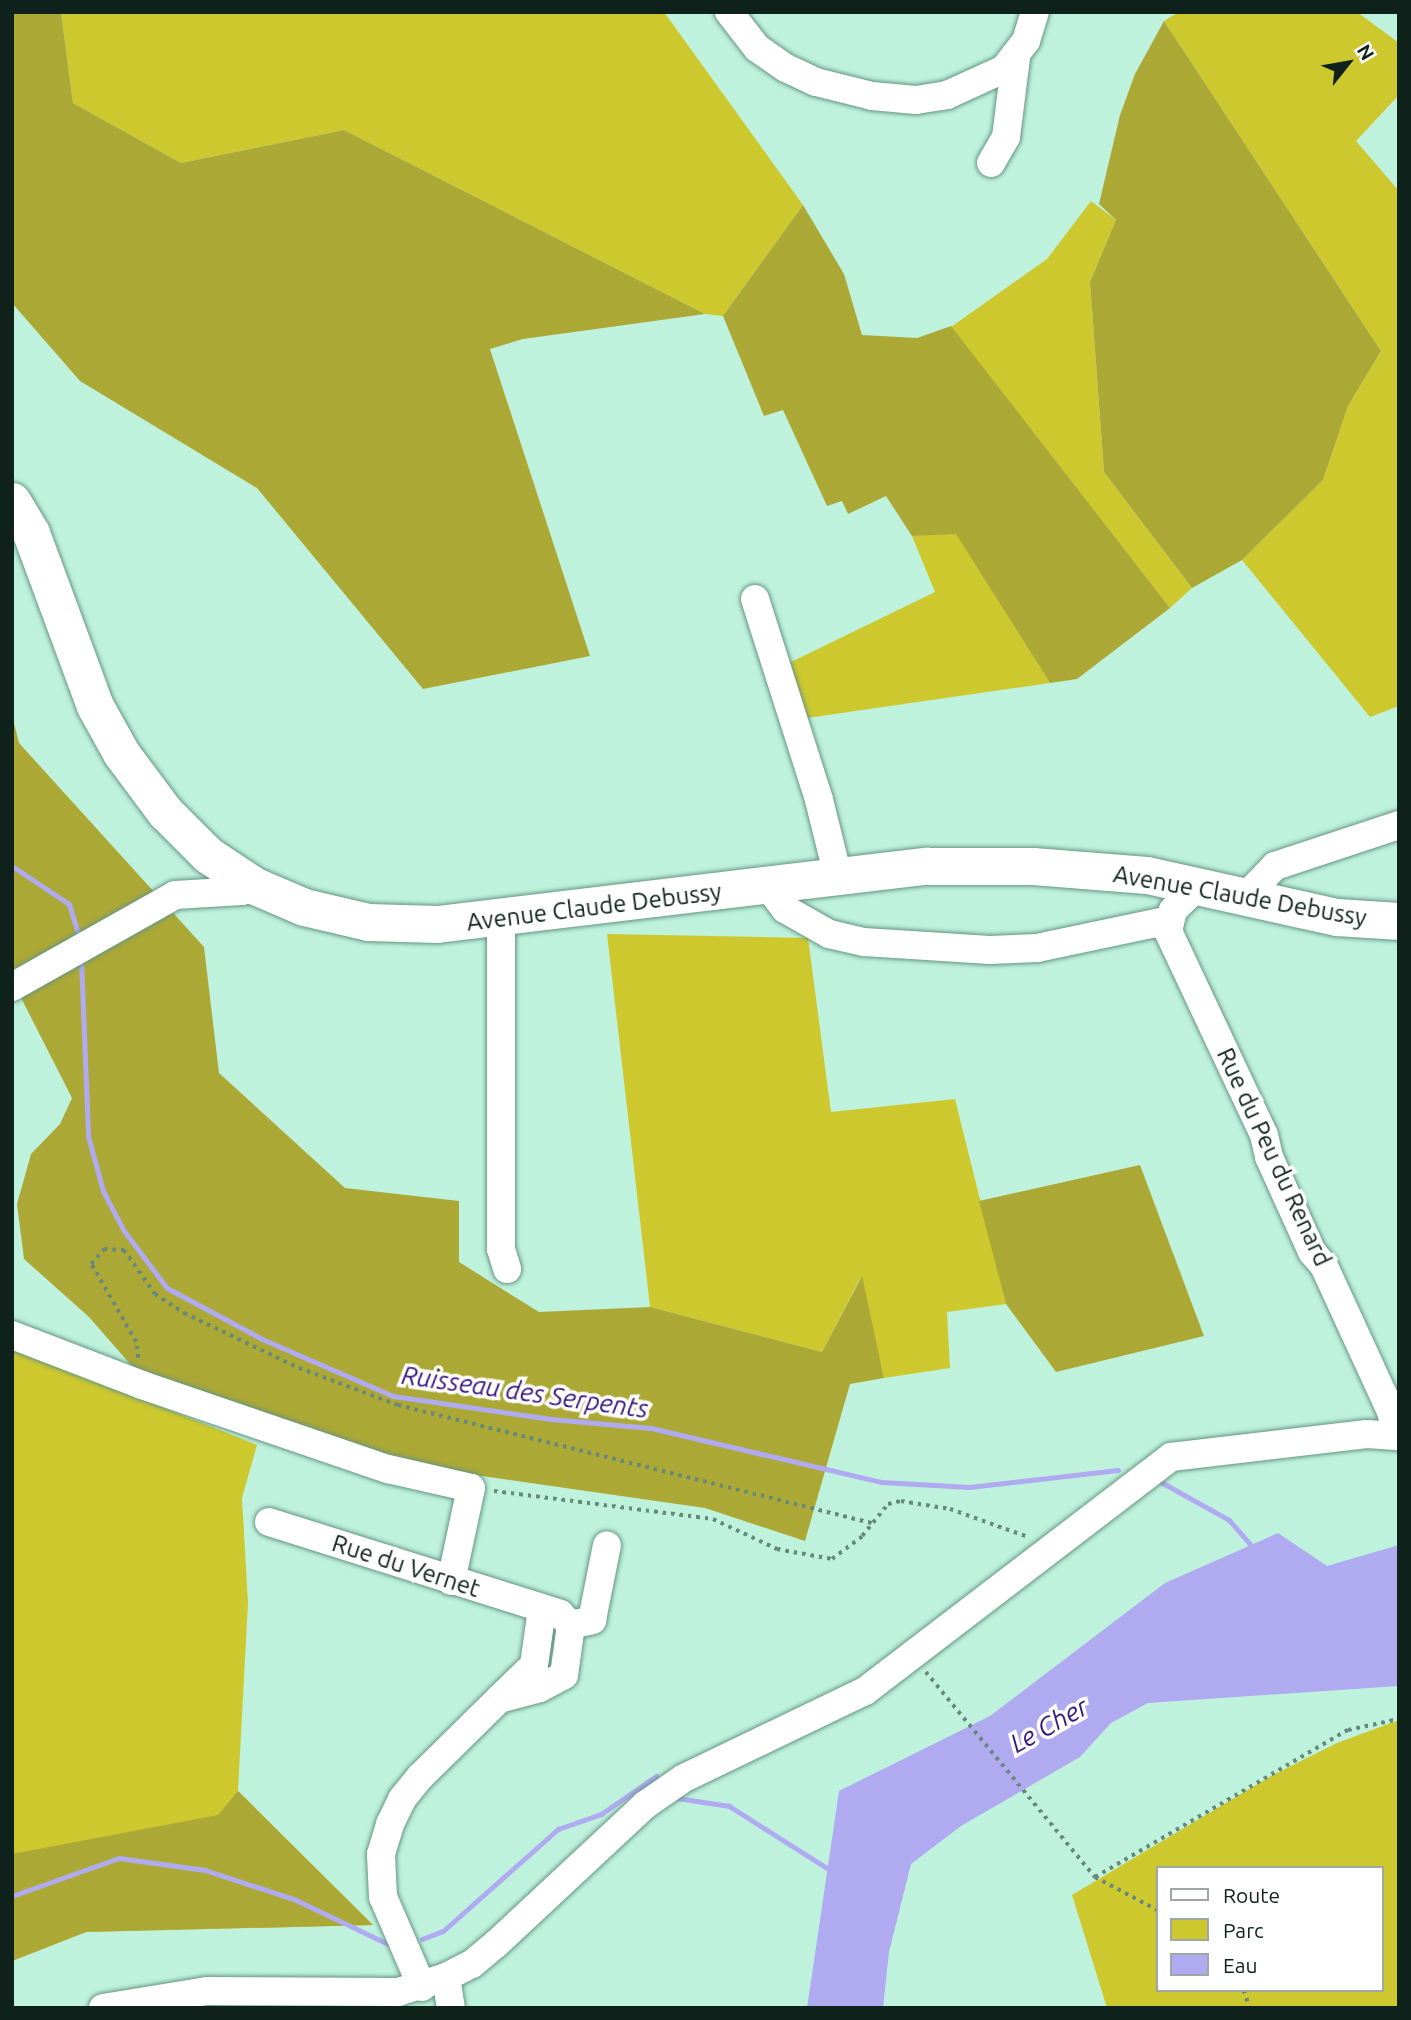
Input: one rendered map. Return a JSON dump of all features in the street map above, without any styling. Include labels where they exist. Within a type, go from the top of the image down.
[{"type":"main road","name":"Avenue Claude Debussy","points":[[12,501],[31,533],[95,706],[121,753],[165,812],[200,846],[255,886],[304,907],[368,922],[437,925],[501,920],[927,866],[1033,866],[1147,875],[1337,917],[1399,921]]},
{"type":"street","points":[[729,12],[757,48],[786,68],[816,82],[872,96],[916,100],[947,95],[976,84],[1016,58]]},
{"type":"street","points":[[991,163],[1006,137],[1016,58],[1035,12]]},
{"type":"street","points":[[755,599],[819,800],[838,876]]},
{"type":"street","points":[[1245,897],[1275,866],[1399,825]]},
{"type":"street","points":[[19,983],[175,895],[242,891],[255,886]]},
{"type":"street","points":[[767,886],[785,909],[829,934],[864,942],[1037,948],[1170,920],[1173,910],[1198,887]]},
{"type":"street","points":[[501,920],[501,1249],[507,1269]]},
{"type":"street","name":"Rue du Peu du Renard","points":[[1170,920],[1168,931],[1259,1123],[1312,1252],[1324,1266],[1391,1412],[1398,1435]]},
{"type":"street","points":[[12,1335],[142,1385],[388,1469],[471,1488],[451,1581]]},
{"type":"street","points":[[103,2008],[207,1992],[398,1992],[434,1982],[472,1964],[496,1944],[645,1805],[716,1762],[831,1710],[913,1657],[1146,1472],[1171,1457],[1194,1451],[1367,1434],[1398,1435]]},
{"type":"street","name":"Rue du Vernet","points":[[269,1522],[560,1614],[571,1625]]},
{"type":"street","points":[[499,1699],[540,1688],[564,1675],[571,1625],[592,1620],[607,1545]]},
{"type":"street","points":[[451,2008],[383,1897],[381,1854],[402,1799],[534,1665],[542,1609]]},
{"type":"path","points":[[142,1385],[136,1342],[91,1264],[104,1249],[124,1250],[155,1294],[184,1313],[299,1368],[398,1405],[873,1523]]},
{"type":"path","points":[[471,1488],[713,1518],[777,1549],[832,1559],[842,1555],[888,1504],[901,1501],[950,1509],[1012,1529],[1048,1548]]},
{"type":"path","points":[[913,1657],[1095,1877],[1156,1909]]},
{"type":"path","points":[[1095,1877],[1348,1730],[1399,1719]]},
{"type":"green space","points":[[61,12],[664,12],[803,205],[723,316],[705,314],[344,130],[181,163],[73,103]]},
{"type":"green space","points":[[1179,12],[1357,12],[1399,43],[1399,95],[1356,141],[1399,191],[1399,706],[1370,717],[1242,560],[1323,480],[1348,406],[1381,351],[1164,21]]},
{"type":"green space","points":[[1091,201],[1116,220],[1090,282],[1104,472],[1192,588],[1170,608],[951,327],[1047,259]]},
{"type":"green space","points":[[956,533],[1050,683],[807,718],[789,663],[935,592],[912,536]]},
{"type":"green space","points":[[607,934],[808,938],[831,1112],[955,1099],[1006,1304],[947,1312],[950,1368],[884,1378],[861,1277],[822,1352],[650,1307]]},
{"type":"green space","points":[[12,1347],[257,1445],[242,1498],[248,1603],[238,1791],[373,1925],[86,1932],[12,1961]]},
{"type":"green space","points":[[1399,1720],[1399,2008],[1107,2008],[1072,1895],[1271,1776],[1337,1743]]},
{"type":"shaded area","points":[[12,12],[61,12],[73,103],[181,163],[344,130],[705,314],[523,339],[490,349],[590,656],[423,689],[257,488],[80,381],[12,303]]},
{"type":"shaded area","points":[[1164,21],[1381,351],[1348,406],[1323,480],[1242,560],[1192,588],[1104,472],[1090,282],[1116,220],[1099,204],[1120,115],[1135,74]]},
{"type":"shaded area","points":[[803,205],[844,274],[862,335],[917,338],[951,326],[1170,608],[1077,679],[1050,683],[956,534],[912,536],[886,496],[848,514],[842,501],[827,506],[783,410],[764,416],[723,316]]},
{"type":"shaded area","points":[[12,715],[19,743],[204,947],[219,1073],[345,1188],[459,1201],[459,1262],[539,1312],[650,1307],[822,1352],[862,1276],[884,1378],[850,1384],[805,1541],[705,1508],[413,1466],[137,1372],[89,1317],[24,1259],[17,1204],[31,1154],[60,1124],[72,1098],[12,980]]},
{"type":"shaded area","points":[[1140,1165],[1204,1336],[1056,1372],[1006,1304],[979,1201]]},
{"type":"shaded area","points":[[238,1791],[373,1925],[86,1932],[12,1961],[12,1854],[218,1815]]},
{"type":"water","name":"Le Cher","points":[[1278,1533],[1327,1566],[1399,1545],[1399,1686],[1148,1703],[1111,1723],[1080,1757],[961,1826],[911,1864],[889,1952],[883,2008],[807,2008],[839,1791],[990,1716],[1165,1583]]},
{"type":"waterway","name":"Ruisseau des Serpents","points":[[12,866],[69,904],[80,939]]},
{"type":"waterway","name":"Ruisseau des Serpents","points":[[81,959],[88,1136],[103,1191],[124,1231],[167,1288],[262,1339],[393,1396],[551,1419],[651,1428],[882,1482],[969,1487],[1118,1470]]},
{"type":"waterway","name":"Ruisseau des Serpents","points":[[1159,1481],[1229,1520],[1255,1550]]},
{"type":"waterway","points":[[422,1939],[443,1931],[558,1829],[601,1814],[656,1776]]},
{"type":"waterway","points":[[677,1798],[729,1806],[833,1872]]},
{"type":"waterway","points":[[12,1896],[119,1858],[205,1870],[296,1900],[392,1946]]}]
